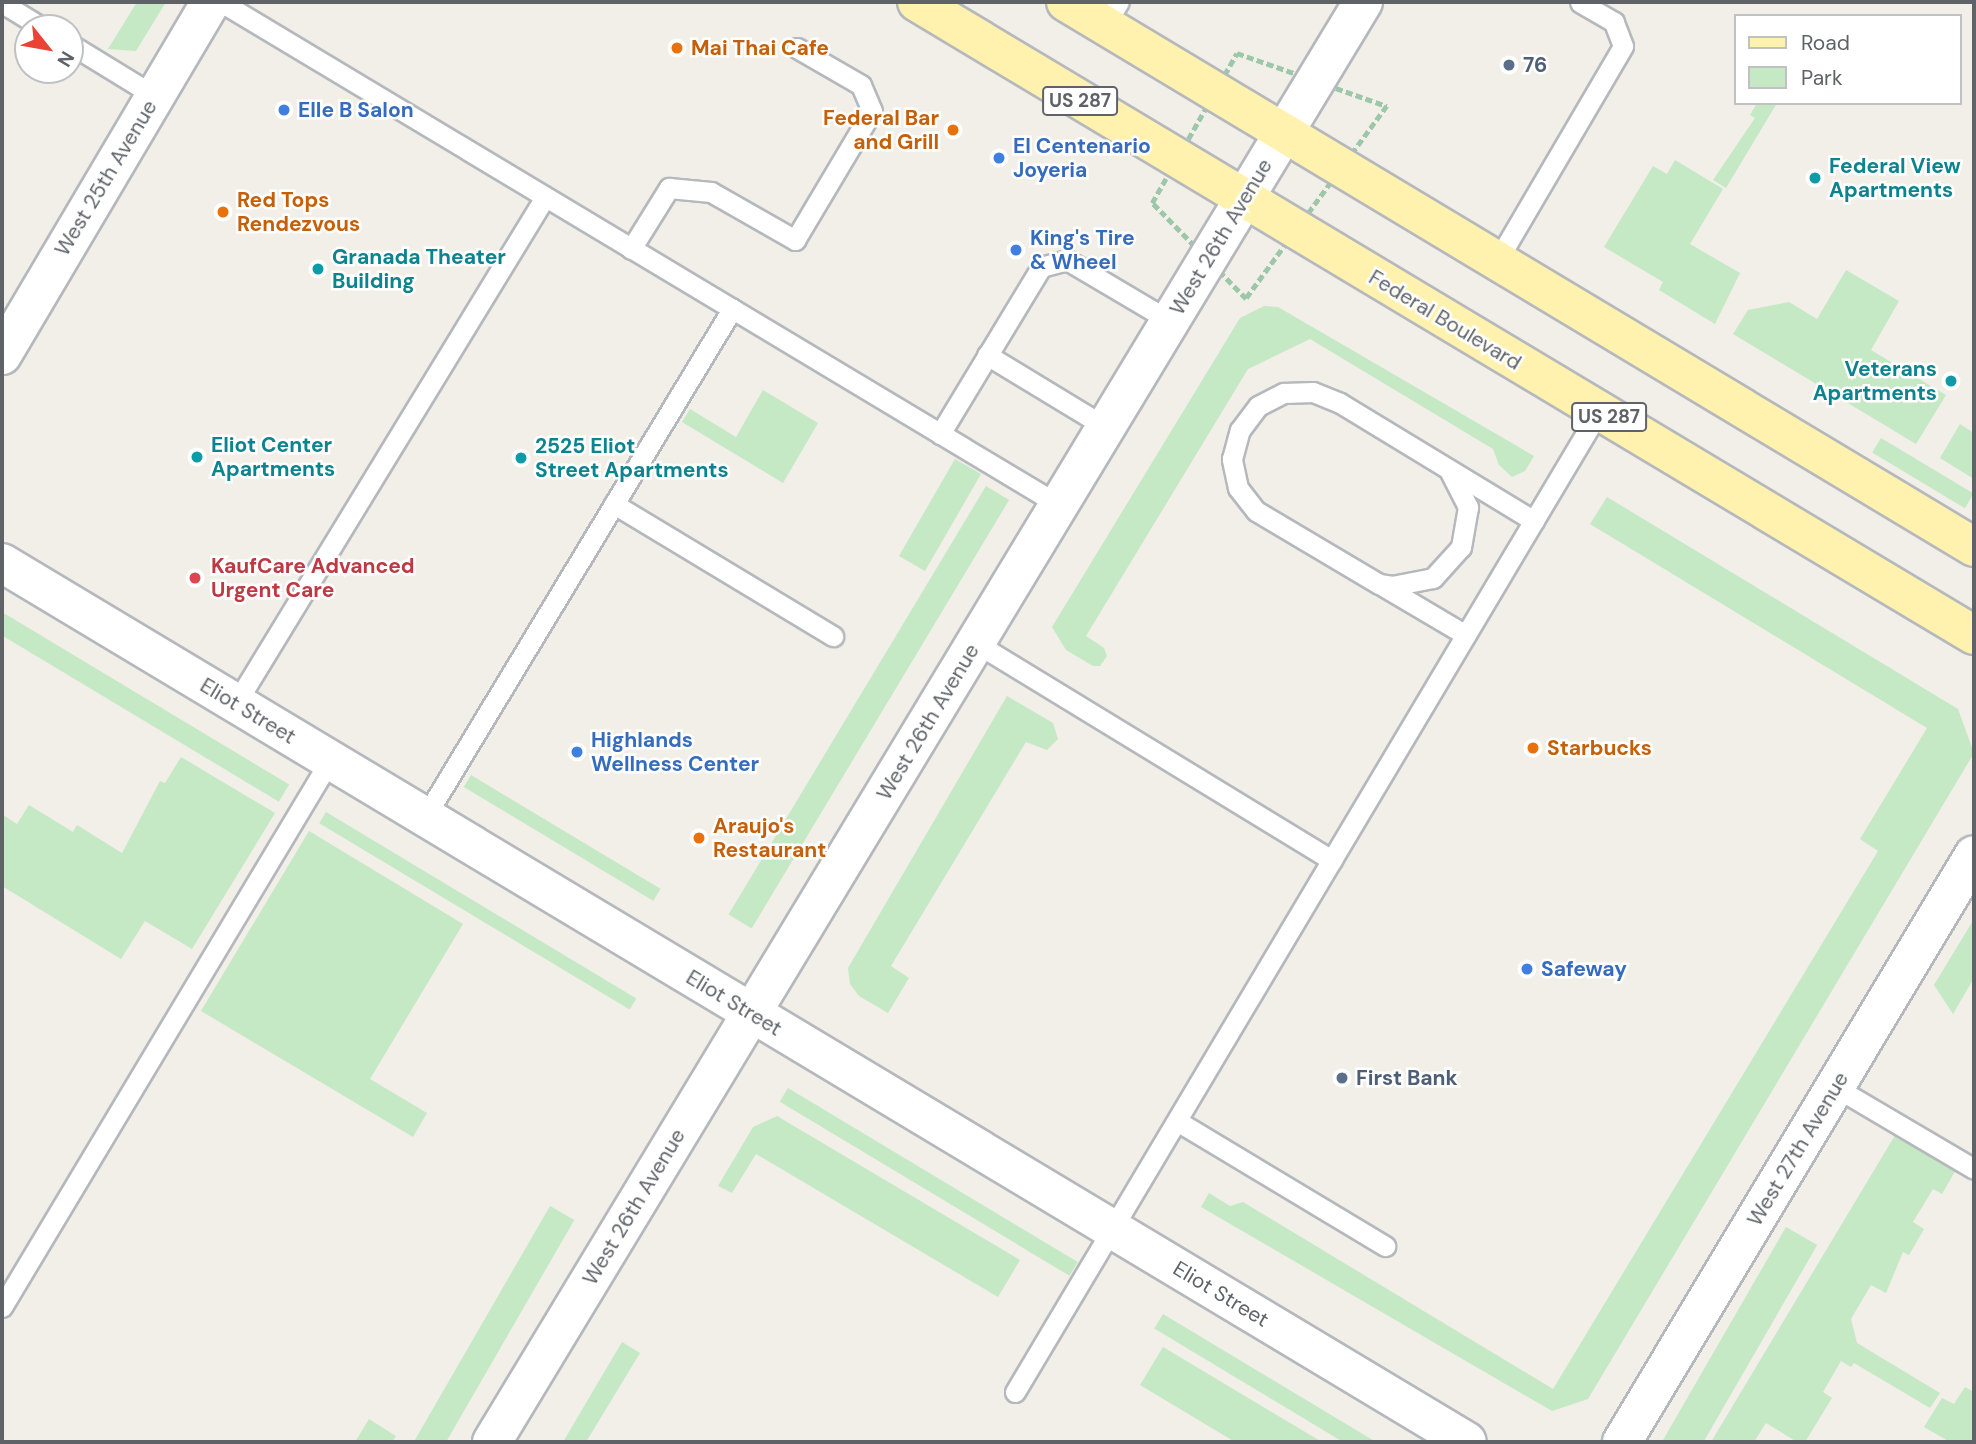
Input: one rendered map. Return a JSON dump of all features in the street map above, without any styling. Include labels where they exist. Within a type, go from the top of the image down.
[{"type":"main road","name":"Federal Boulevard","points":[[917,2],[1974,635]]},
{"type":"main road","points":[[1066,2],[1112,13],[1284,133],[1974,547]]},
{"type":"street","name":"West 25th Avenue","points":[[2,355],[211,2]]},
{"type":"street","name":"West 26th Avenue","points":[[492,1442],[1363,2]]},
{"type":"street","name":"Eliot Street","points":[[2,563],[1467,1442]]},
{"type":"street","name":"West 27th Avenue","points":[[1622,1442],[1974,855]]},
{"type":"lane","points":[[221,2],[1059,505]]},
{"type":"lane","points":[[1497,261],[1623,46],[1614,22],[1580,2]]},
{"type":"lane","points":[[2,3],[20,14]]},
{"type":"lane","points":[[632,249],[669,188],[710,192],[795,240],[872,111],[861,85],[797,48]]},
{"type":"lane","points":[[84,53],[155,96]]},
{"type":"lane","points":[[236,703],[545,197]]},
{"type":"lane","points":[[940,434],[1041,267],[1058,259],[1075,264],[1170,321]]},
{"type":"lane","points":[[425,817],[732,309]]},
{"type":"lane","points":[[987,355],[1106,427]]},
{"type":"lane","points":[[1466,635],[1268,520],[1246,501],[1232,459],[1247,417],[1270,399],[1313,391],[1340,403],[1534,521]]},
{"type":"lane","points":[[1015,1392],[1599,411]]},
{"type":"lane","points":[[1379,584],[1420,583],[1454,560],[1466,535],[1468,507],[1449,470]]},
{"type":"lane","points":[[614,504],[833,636]]},
{"type":"lane","points":[[976,643],[1332,860]]},
{"type":"lane","points":[[2,1307],[330,760]]},
{"type":"lane","points":[[1835,1087],[1974,1169]]},
{"type":"lane","points":[[1177,1121],[1385,1246]]},
{"type":"green space","points":[[137,2],[166,2],[136,51],[108,49]]},
{"type":"green space","points":[[1756,105],[1776,105],[1726,188],[1713,180],[1755,118],[1750,115]]},
{"type":"green space","points":[[1675,160],[1723,189],[1690,244],[1740,273],[1715,324],[1659,290],[1663,282],[1604,247],[1653,166],[1667,174]]},
{"type":"green space","points":[[1846,270],[1899,301],[1871,350],[1946,395],[1916,444],[1733,334],[1748,310],[1789,302],[1817,319]]},
{"type":"green space","points":[[1264,306],[1278,307],[1534,456],[1525,471],[1512,477],[1499,465],[1493,449],[1310,339],[1248,369],[1086,636],[1104,648],[1107,656],[1100,666],[1093,666],[1066,650],[1052,627],[1240,318]]},
{"type":"green space","points":[[763,390],[818,423],[783,483],[682,422],[690,409],[736,437]]},
{"type":"green space","points":[[1960,424],[1974,433],[1974,479],[1940,458]]},
{"type":"green space","points":[[1881,438],[1974,494],[1965,508],[1872,453]]},
{"type":"green space","points":[[955,459],[981,474],[925,571],[899,556]]},
{"type":"green space","points":[[986,486],[1009,500],[752,928],[728,915]]},
{"type":"green space","points":[[1607,497],[1958,709],[1974,753],[1588,1399],[1552,1411],[1201,1207],[1209,1193],[1230,1206],[1243,1202],[1553,1389],[1878,851],[1860,839],[1927,728],[1590,524]]},
{"type":"green space","points":[[2,612],[289,785],[279,802],[2,635]]},
{"type":"green space","points":[[1007,696],[1053,723],[1058,739],[1047,750],[1026,742],[891,966],[909,978],[888,1013],[859,996],[850,984],[848,968]]},
{"type":"green space","points":[[181,757],[275,813],[192,949],[145,921],[121,959],[2,886],[2,814],[17,824],[29,805],[73,832],[77,825],[122,853],[160,781],[165,783]]},
{"type":"green space","points":[[471,775],[660,889],[653,901],[464,787]]},
{"type":"green space","points":[[326,812],[636,998],[630,1010],[319,823]]},
{"type":"green space","points":[[309,831],[463,924],[370,1079],[427,1113],[413,1137],[201,1011]]},
{"type":"green space","points":[[1974,919],[1974,978],[1953,1014],[1934,985]]},
{"type":"green space","points":[[788,1088],[1078,1262],[1069,1276],[780,1102]]},
{"type":"green space","points":[[777,1116],[1020,1260],[998,1297],[756,1154],[732,1193],[718,1186],[753,1127]]},
{"type":"green space","points":[[1897,1132],[1957,1168],[1942,1194],[1933,1189],[1913,1222],[1924,1229],[1909,1255],[1903,1252],[1886,1293],[1871,1285],[1851,1319],[1857,1343],[1940,1393],[1930,1408],[1854,1363],[1851,1367],[1841,1361],[1823,1392],[1832,1398],[1805,1442],[1797,1442],[1766,1423],[1754,1442],[1711,1442]]},
{"type":"green space","points":[[550,1206],[574,1220],[446,1442],[414,1442]]},
{"type":"green space","points":[[1786,1227],[1817,1245],[1703,1442],[1662,1442]]},
{"type":"green space","points":[[1163,1314],[1376,1442],[1343,1442],[1154,1329]]},
{"type":"green space","points":[[622,1342],[640,1353],[586,1442],[563,1442]]},
{"type":"green space","points":[[1163,1347],[1322,1442],[1235,1442],[1140,1385]]},
{"type":"green space","points":[[1965,1387],[1974,1392],[1974,1442],[1950,1442],[1924,1427],[1942,1398],[1954,1404]]},
{"type":"green space","points":[[369,1419],[396,1436],[392,1442],[355,1442]]},
{"type":"place","name":"Mai Thai Cafe","points":[[677,48]]},
{"type":"place","name":"76","points":[[1509,65]]},
{"type":"place","name":"Elle B Salon","points":[[284,110]]},
{"type":"place","name":"Federal Bar and Grill","points":[[953,130]]},
{"type":"place","name":"El Centenario Joyeria","points":[[999,158]]},
{"type":"place","name":"Federal View Apartments","points":[[1815,178]]},
{"type":"place","name":"Red Tops Rendezvous","points":[[223,212]]},
{"type":"place","name":"King's Tire & Wheel","points":[[1016,250]]},
{"type":"place","name":"Granada Theater Building","points":[[318,269]]},
{"type":"place","name":"Veterans Apartments","points":[[1951,381]]},
{"type":"place","name":"Eliot Center Apartments","points":[[197,457]]},
{"type":"place","name":"2525 Eliot Street Apartments","points":[[521,458]]},
{"type":"place","name":"KaufCare Advanced Urgent Care","points":[[195,578]]},
{"type":"place","name":"Starbucks","points":[[1533,748]]},
{"type":"place","name":"Highlands Wellness Center","points":[[577,752]]},
{"type":"place","name":"Araujo's Restaurant","points":[[699,838]]},
{"type":"place","name":"Safeway","points":[[1527,969]]},
{"type":"place","name":"First Bank","points":[[1342,1078]]}]
